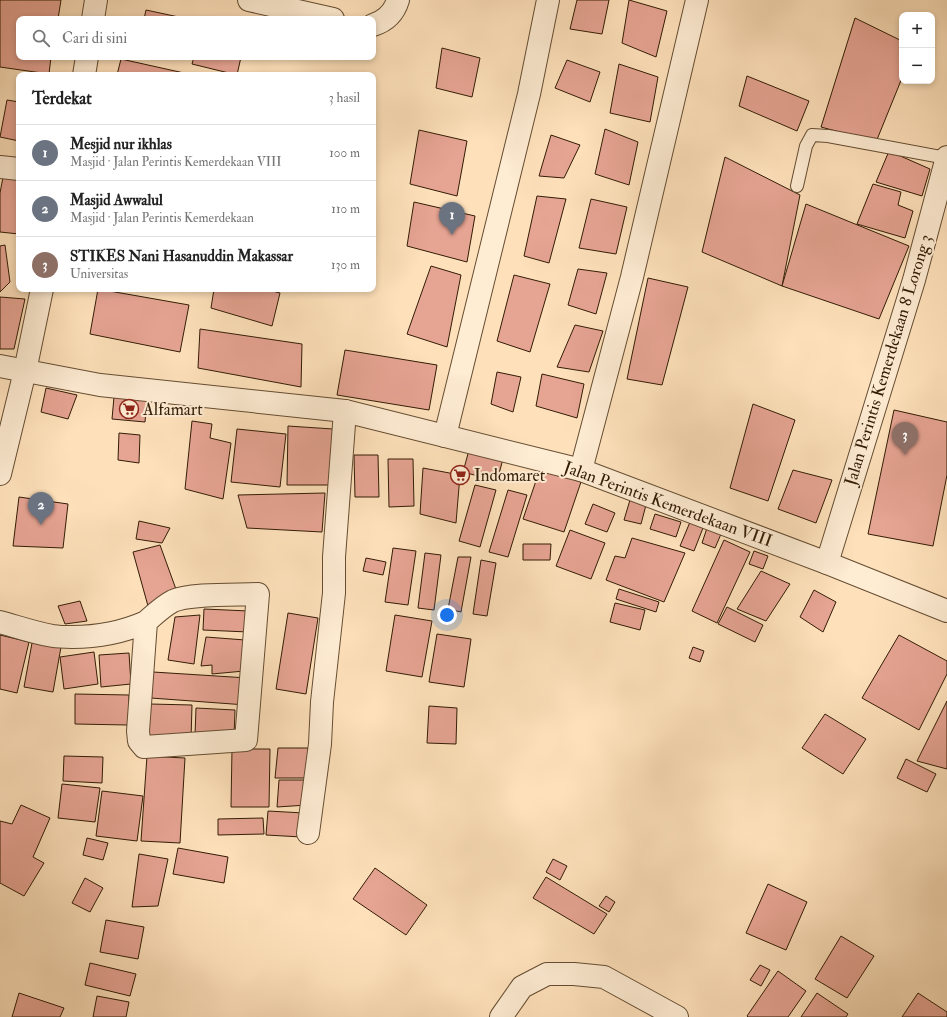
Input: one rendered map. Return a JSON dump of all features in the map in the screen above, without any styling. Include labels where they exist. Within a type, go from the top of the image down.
[{"type":"street","points":[[93,16],[96,0]]},
{"type":"street","points":[[250,0],[320,16]]},
{"type":"street","points":[[376,25],[384,21],[393,12],[398,0]]},
{"type":"street","points":[[445,436],[529,94],[548,0]]},
{"type":"street","points":[[581,470],[632,277],[698,0]]},
{"type":"street","points":[[84,72],[86,60]]},
{"type":"street","name":"Jalan Perintis Kemerdekaan 8 Lorong 3","points":[[827,562],[914,280],[947,157]]},
{"type":"street","points":[[0,167],[16,169]]},
{"type":"street","points":[[0,474],[25,371],[41,292]]},
{"type":"street","name":"Jalan Perintis Kemerdekaan VIII","points":[[0,366],[100,385],[345,411],[581,470],[827,562],[947,611]]},
{"type":"street","points":[[308,833],[320,744],[322,702],[334,593],[334,558],[345,411]]},
{"type":"street","points":[[0,622],[55,637],[86,637],[128,630],[146,622],[160,609],[174,600],[189,597],[258,594],[246,740],[144,747],[139,741],[138,731],[146,622]]},
{"type":"street","points":[[501,1017],[522,987],[546,974],[574,974],[604,977],[677,1017]]},
{"type":"lane","points":[[797,186],[806,146],[812,135],[828,136],[947,157]]},
{"type":"building","points":[[0,0],[61,0],[58,16],[16,16],[16,60],[51,60],[49,72],[35,72],[0,67]]},
{"type":"building","points":[[577,0],[609,0],[602,34],[570,29]]},
{"type":"building","points":[[629,0],[667,11],[656,57],[622,43]]},
{"type":"building","points":[[146,10],[174,16],[145,16]]},
{"type":"building","points":[[855,18],[899,40],[900,84],[876,142],[821,127]]},
{"type":"building","points":[[442,48],[480,58],[472,97],[436,88]]},
{"type":"building","points":[[121,60],[126,60],[180,72],[118,72]]},
{"type":"building","points":[[193,60],[240,60],[238,72],[225,72],[192,64]]},
{"type":"building","points":[[567,60],[600,72],[590,102],[555,88]]},
{"type":"building","points":[[619,64],[658,77],[650,122],[610,113]]},
{"type":"building","points":[[747,76],[809,101],[797,131],[739,106]]},
{"type":"building","points":[[7,100],[16,102],[16,140],[0,137]]},
{"type":"building","points":[[605,129],[638,142],[629,185],[595,174]]},
{"type":"building","points":[[419,130],[467,141],[457,196],[410,184]]},
{"type":"building","points":[[551,135],[580,145],[564,178],[539,176]]},
{"type":"building","points":[[889,151],[930,169],[922,196],[876,182]]},
{"type":"building","points":[[725,157],[800,195],[782,286],[702,252]]},
{"type":"building","points":[[3,177],[16,179],[16,234],[0,232],[0,193]]},
{"type":"building","points":[[873,184],[901,192],[898,205],[913,211],[905,238],[857,224]]},
{"type":"building","points":[[537,196],[566,199],[549,263],[524,256]]},
{"type":"building","points":[[591,199],[627,207],[616,254],[579,248]]},
{"type":"building","points":[[414,202],[475,216],[467,262],[407,246]]},
{"type":"building","points":[[806,204],[909,246],[879,319],[782,286]]},
{"type":"building","points":[[5,245],[10,282],[0,292],[0,246]]},
{"type":"building","points":[[431,266],[461,275],[447,347],[407,334]]},
{"type":"building","points":[[578,269],[607,273],[596,314],[568,305]]},
{"type":"building","points":[[514,275],[550,284],[530,352],[497,341]]},
{"type":"building","points":[[648,278],[688,287],[662,385],[627,379]]},
{"type":"building","points":[[97,292],[115,292],[189,305],[180,352],[90,334]]},
{"type":"building","points":[[214,292],[280,293],[272,326],[211,308]]},
{"type":"building","points":[[0,297],[25,299],[14,349],[0,349]]},
{"type":"building","points":[[575,325],[603,331],[589,372],[557,367]]},
{"type":"building","points":[[200,329],[302,344],[301,387],[198,368]]},
{"type":"building","points":[[345,350],[437,365],[429,410],[337,395]]},
{"type":"building","points":[[497,372],[521,377],[513,412],[491,404]]},
{"type":"building","points":[[542,374],[584,384],[577,418],[536,406]]},
{"type":"building","points":[[46,388],[77,395],[68,419],[41,412]]},
{"type":"building","name":"Alfamart","points":[[114,397],[147,400],[145,422],[112,419]]},
{"type":"building","points":[[753,404],[795,420],[768,501],[730,488]]},
{"type":"building","points":[[894,410],[947,422],[947,475],[933,546],[868,534]]},
{"type":"building","points":[[192,421],[212,424],[210,438],[231,443],[223,499],[185,489]]},
{"type":"building","points":[[288,426],[333,429],[330,485],[287,485]]},
{"type":"building","points":[[237,429],[286,434],[280,487],[231,482]]},
{"type":"building","points":[[119,433],[140,435],[139,463],[118,460]]},
{"type":"building","points":[[469,450],[503,459],[497,481],[463,472]]},
{"type":"building","points":[[354,455],[378,455],[379,497],[355,497]]},
{"type":"building","points":[[388,459],[413,459],[414,506],[389,507]]},
{"type":"building","points":[[423,468],[460,475],[456,523],[420,514]]},
{"type":"building","points":[[540,469],[581,482],[564,532],[523,519]]},
{"type":"building","points":[[793,470],[832,480],[816,523],[778,509]]},
{"type":"building","points":[[475,485],[496,490],[480,547],[459,541]]},
{"type":"building","points":[[508,490],[527,495],[508,557],[489,552]]},
{"type":"building","points":[[325,493],[322,532],[247,528],[238,495]]},
{"type":"building","points":[[19,497],[68,504],[63,548],[13,546]]},
{"type":"building","points":[[630,500],[646,505],[641,524],[624,520]]},
{"type":"building","points":[[593,504],[615,513],[607,532],[585,524]]},
{"type":"building","points":[[655,514],[681,522],[676,537],[650,529]]},
{"type":"building","points":[[139,521],[170,528],[162,543],[136,539]]},
{"type":"building","points":[[690,522],[703,528],[694,551],[680,546]]},
{"type":"building","points":[[707,528],[721,534],[715,548],[702,543]]},
{"type":"building","points":[[570,530],[605,543],[591,579],[556,566]]},
{"type":"building","points":[[632,538],[685,553],[664,602],[606,580],[615,556],[625,558]]},
{"type":"building","points":[[724,540],[750,552],[717,623],[692,611]]},
{"type":"building","points":[[523,544],[551,544],[550,560],[523,560]]},
{"type":"building","points":[[160,545],[177,592],[148,606],[133,552]]},
{"type":"building","points":[[393,548],[416,551],[408,605],[385,602]]},
{"type":"building","points":[[754,551],[768,556],[763,569],[749,564]]},
{"type":"building","points":[[425,553],[441,555],[434,610],[418,608]]},
{"type":"building","points":[[458,557],[471,557],[461,612],[448,609]]},
{"type":"building","points":[[366,558],[386,562],[383,575],[363,571]]},
{"type":"building","points":[[481,560],[496,563],[487,616],[473,614]]},
{"type":"building","points":[[761,571],[790,584],[766,621],[737,609]]},
{"type":"building","points":[[619,589],[659,602],[656,612],[616,599]]},
{"type":"building","points":[[814,590],[836,602],[823,632],[800,617]]},
{"type":"building","points":[[80,601],[87,621],[65,624],[58,606]]},
{"type":"building","points":[[615,603],[645,610],[640,630],[610,622]]},
{"type":"building","points":[[727,607],[763,625],[755,642],[718,624]]},
{"type":"building","points":[[204,609],[249,611],[248,632],[203,630]]},
{"type":"building","points":[[288,613],[318,618],[306,694],[276,689]]},
{"type":"building","points":[[200,615],[194,664],[168,660],[175,617]]},
{"type":"building","points":[[395,615],[432,621],[422,677],[386,671]]},
{"type":"building","points":[[437,634],[471,639],[464,687],[429,682]]},
{"type":"building","points":[[0,635],[29,642],[17,693],[0,689]]},
{"type":"building","points":[[899,635],[947,661],[947,674],[919,730],[862,698]]},
{"type":"building","points":[[206,637],[245,640],[244,671],[212,674],[212,665],[201,666]]},
{"type":"building","points":[[32,643],[61,647],[53,692],[24,687]]},
{"type":"building","points":[[693,647],[704,651],[700,662],[689,658]]},
{"type":"building","points":[[94,652],[98,684],[64,689],[60,657]]},
{"type":"building","points":[[129,653],[131,684],[101,687],[99,655]]},
{"type":"building","points":[[153,672],[248,678],[246,705],[151,698]]},
{"type":"building","points":[[75,694],[129,695],[128,725],[75,724]]},
{"type":"building","points":[[947,701],[947,769],[917,761]]},
{"type":"building","points":[[150,704],[192,705],[191,740],[149,738]]},
{"type":"building","points":[[429,706],[457,708],[456,744],[427,743]]},
{"type":"building","points":[[196,708],[235,710],[234,737],[195,736]]},
{"type":"building","points":[[825,714],[866,739],[843,774],[802,748]]},
{"type":"building","points":[[278,748],[308,748],[306,778],[275,778]]},
{"type":"building","points":[[232,749],[270,749],[269,807],[231,807]]},
{"type":"building","points":[[64,756],[103,757],[102,783],[63,781]]},
{"type":"building","points":[[147,756],[185,758],[180,843],[141,841]]},
{"type":"building","points":[[906,759],[936,774],[927,792],[897,778]]},
{"type":"building","points":[[279,780],[307,780],[307,805],[277,807]]},
{"type":"building","points":[[62,784],[100,788],[95,822],[58,818]]},
{"type":"building","points":[[102,791],[143,796],[137,841],[96,836]]},
{"type":"building","points":[[21,805],[50,818],[33,857],[44,863],[24,896],[0,883],[0,821],[12,824]]},
{"type":"building","points":[[268,811],[304,813],[302,837],[266,835]]},
{"type":"building","points":[[263,818],[264,834],[218,835],[218,819]]},
{"type":"building","points":[[87,838],[108,843],[103,860],[83,855]]},
{"type":"building","points":[[178,848],[228,857],[224,883],[173,874]]},
{"type":"building","points":[[139,854],[168,859],[158,906],[132,907]]},
{"type":"building","points":[[553,859],[567,866],[560,880],[546,872]]},
{"type":"building","points":[[375,868],[427,905],[406,935],[353,899]]},
{"type":"building","points":[[546,877],[607,914],[594,934],[533,898]]},
{"type":"building","points":[[85,878],[103,888],[90,912],[72,903]]},
{"type":"building","points":[[768,884],[807,902],[786,950],[746,933]]},
{"type":"building","points":[[606,896],[615,902],[609,912],[599,906]]},
{"type":"building","points":[[106,920],[144,927],[138,959],[100,952]]},
{"type":"building","points":[[841,936],[874,956],[847,998],[815,979]]},
{"type":"building","points":[[90,963],[136,974],[130,996],[85,985]]},
{"type":"building","points":[[760,965],[770,970],[761,986],[750,980]]},
{"type":"building","points":[[778,971],[806,991],[788,1017],[748,1017],[747,1016]]},
{"type":"building","points":[[19,993],[64,1008],[60,1017],[12,1017]]},
{"type":"building","points":[[817,993],[848,1014],[846,1017],[801,1017]]},
{"type":"building","points":[[918,993],[947,1012],[947,1017],[902,1017]]},
{"type":"building","points":[[97,996],[129,1002],[126,1017],[93,1017]]},
{"type":"place","name":"Mesjid nur ikhlas","points":[[452,235]]},
{"type":"place","name":"Alfamart","points":[[129,409]]},
{"type":"place","name":"STIKES Nani Hasanuddin Makassar","points":[[905,455]]},
{"type":"place","name":"Indomaret","points":[[460,475]]},
{"type":"place","name":"Masjid Awwalul","points":[[41,525]]}]
